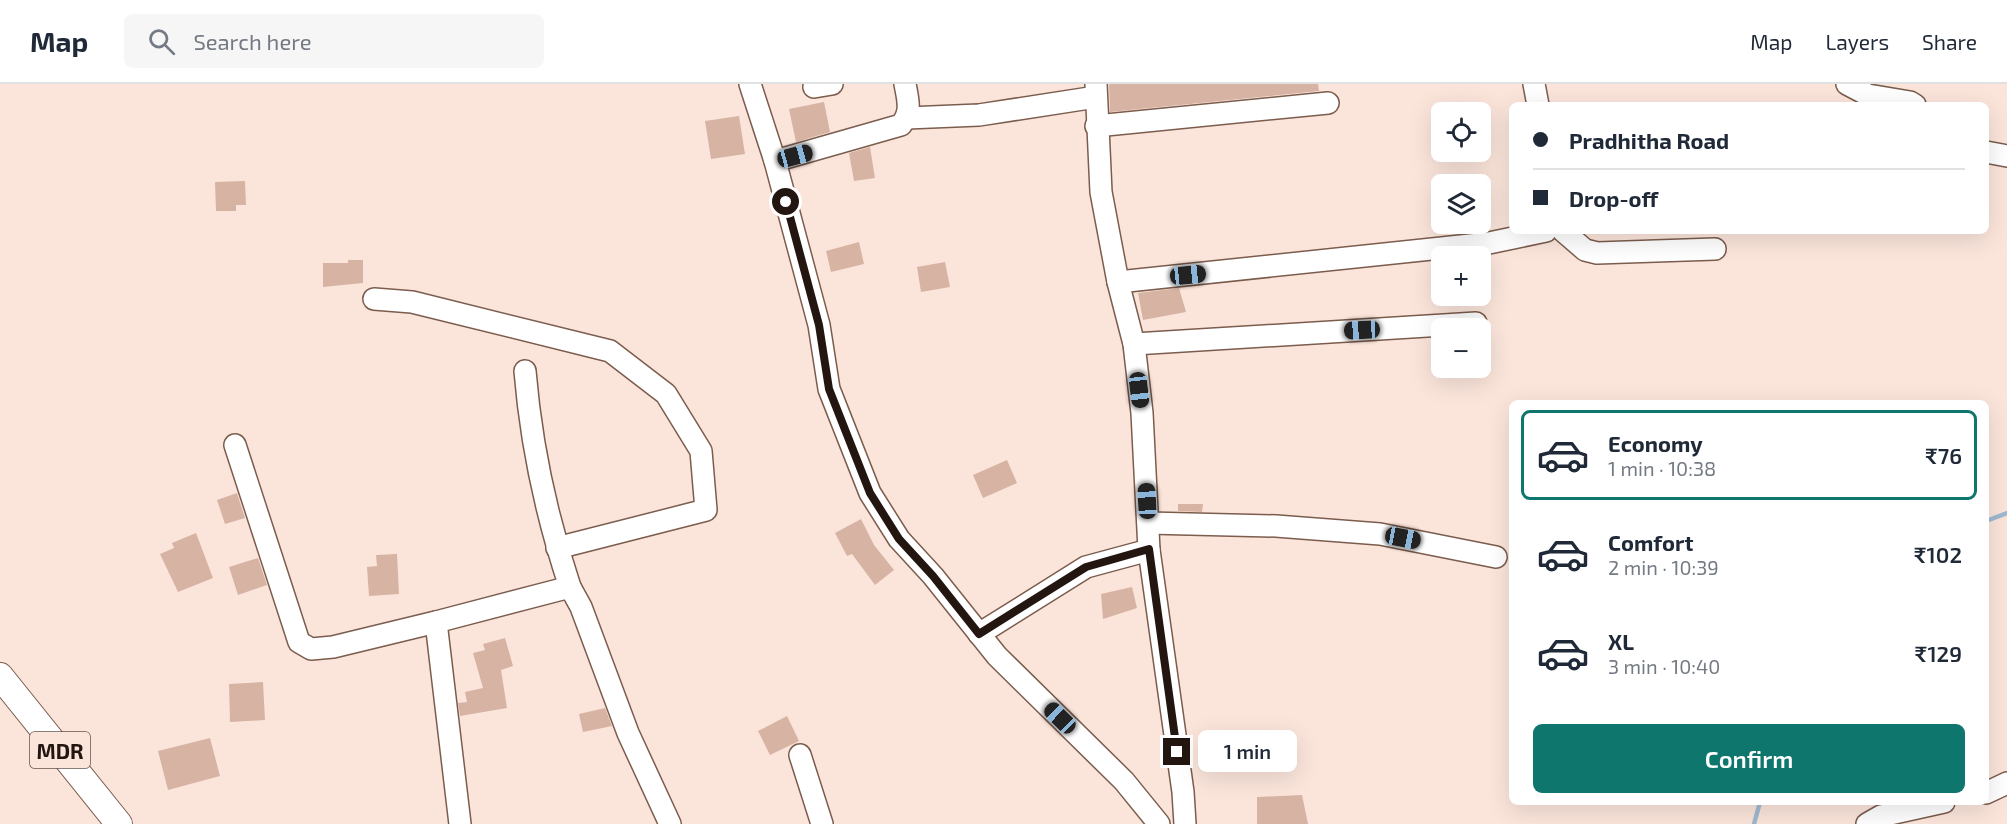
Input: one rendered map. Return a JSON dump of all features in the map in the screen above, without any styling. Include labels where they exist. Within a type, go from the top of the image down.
[{"type":"main road","name":"MDR","points":[[0,676],[119,824]]},
{"type":"street","points":[[750,84],[775,161],[819,325],[829,389],[870,493],[899,539],[933,576],[997,656],[1124,781],[1159,824]]},
{"type":"street","points":[[905,84],[909,105],[907,117]]},
{"type":"street","points":[[1534,84],[1537,102]]},
{"type":"street","points":[[1847,84],[1868,95],[1910,102]]},
{"type":"street","points":[[775,161],[892,129],[907,117],[979,115],[1096,90],[1101,192],[1118,282],[1134,344],[1142,413],[1149,549],[1183,792],[1185,824]]},
{"type":"street","points":[[1096,126],[1328,103]]},
{"type":"street","points":[[1989,153],[2007,156]]},
{"type":"street","points":[[1118,282],[1489,243],[1532,234]]},
{"type":"street","points":[[1566,234],[1585,250],[1597,253],[1715,249]]},
{"type":"street","points":[[374,299],[412,302],[610,351],[666,394],[701,452],[706,510],[557,548]]},
{"type":"street","points":[[1134,344],[1431,326]]},
{"type":"street","points":[[525,371],[529,417],[557,548],[570,587],[581,607],[628,733],[670,824]]},
{"type":"street","points":[[235,445],[299,642],[310,649],[333,646],[436,622],[570,587]]},
{"type":"street","points":[[1148,523],[1276,526],[1380,534],[1496,557]]},
{"type":"street","points":[[979,634],[1086,567],[1149,549]]},
{"type":"street","points":[[436,622],[460,824]]},
{"type":"street","points":[[800,756],[822,824]]},
{"type":"street","points":[[1989,792],[2007,783]]},
{"type":"street","points":[[1867,824],[1881,816],[1930,805]]},
{"type":"building","points":[[1109,84],[1318,84],[1319,91],[1110,112]]},
{"type":"building","points":[[824,102],[830,132],[796,142],[789,109]]},
{"type":"building","points":[[739,116],[745,154],[711,159],[705,121]]},
{"type":"building","points":[[870,147],[875,178],[854,181],[849,153]]},
{"type":"building","points":[[245,181],[246,205],[236,205],[236,211],[216,211],[215,182]]},
{"type":"building","points":[[859,242],[864,264],[831,272],[826,251]]},
{"type":"building","points":[[348,260],[363,260],[363,283],[323,287],[323,263],[348,263]]},
{"type":"building","points":[[945,262],[950,287],[921,292],[917,267]]},
{"type":"building","points":[[1179,288],[1186,312],[1143,320],[1138,293]]},
{"type":"building","points":[[1007,460],[1017,483],[983,498],[973,475]]},
{"type":"building","points":[[237,493],[245,518],[225,524],[217,500]]},
{"type":"building","points":[[1178,504],[1203,504],[1202,512],[1178,511]]},
{"type":"building","points":[[861,519],[874,545],[894,570],[875,585],[852,554],[847,556],[835,533]]},
{"type":"building","points":[[196,533],[213,578],[178,592],[160,554],[174,548],[172,543]]},
{"type":"building","points":[[397,554],[399,594],[369,596],[367,567],[377,566],[376,555]]},
{"type":"building","points":[[258,558],[267,585],[238,595],[229,567]]},
{"type":"building","points":[[1132,587],[1137,608],[1103,619],[1101,594]]},
{"type":"building","points":[[505,638],[513,666],[501,670],[507,708],[460,716],[458,703],[467,702],[465,692],[483,688],[473,653],[485,650],[483,644]]},
{"type":"building","points":[[263,682],[265,720],[230,722],[229,684]]},
{"type":"building","points":[[605,708],[612,726],[583,732],[579,714]]},
{"type":"building","points":[[787,716],[799,741],[770,755],[758,731]]},
{"type":"building","points":[[210,738],[220,776],[168,790],[158,751]]},
{"type":"building","points":[[1302,795],[1308,824],[1257,824],[1257,797]]},
{"type":"waterway","points":[[1989,520],[2007,513]]},
{"type":"waterway","points":[[1754,824],[1759,805]]},
{"type":"route","points":[[786,202],[819,325],[829,389],[870,493],[899,539],[933,576],[979,634],[1086,567],[1149,549],[1177,752]]}]
